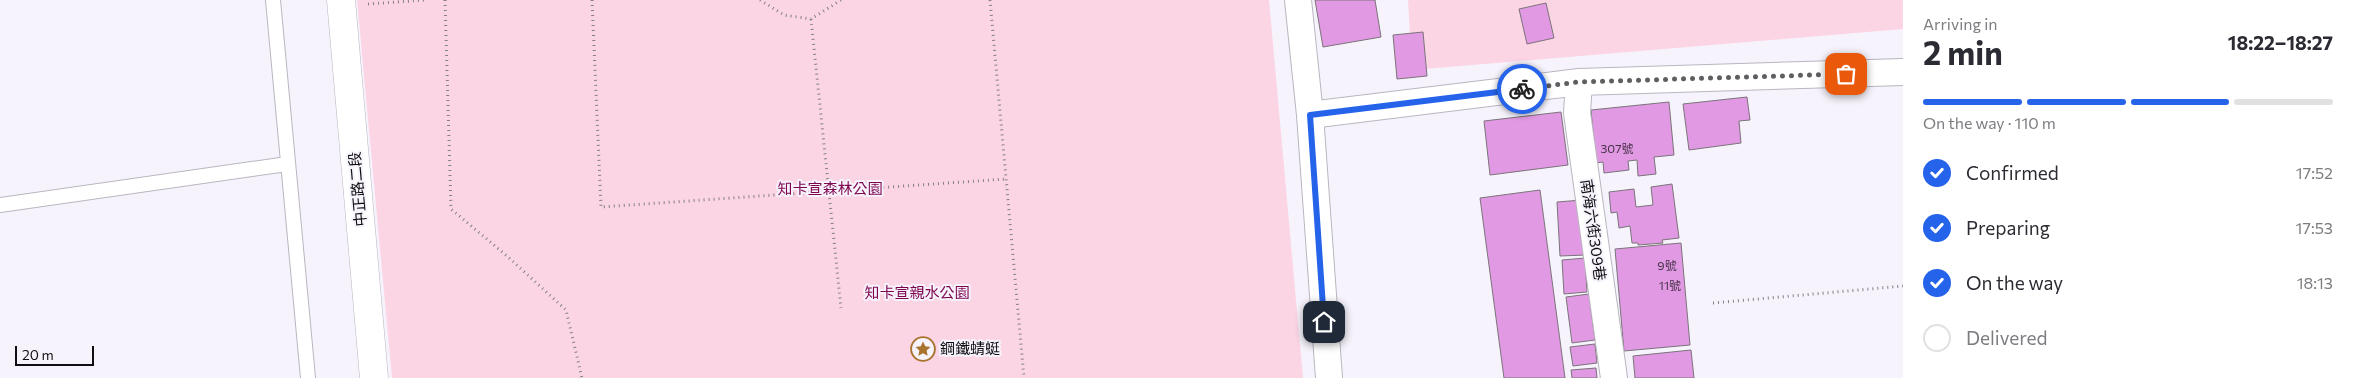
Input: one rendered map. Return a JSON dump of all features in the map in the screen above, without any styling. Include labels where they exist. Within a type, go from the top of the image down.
[{"type":"street","points":[[1298,0],[1310,115],[1328,378]]},
{"type":"street","name":"中正路二段","points":[[342,3],[374,378]]},
{"type":"street","points":[[1310,115],[1578,82],[1903,72]]},
{"type":"street","name":"南海六街309巷","points":[[1578,82],[1577,113],[1614,378]]},
{"type":"lane","points":[[273,0],[308,378]]},
{"type":"lane","points":[[0,205],[287,164]]},
{"type":"path","points":[[342,3],[425,0]]},
{"type":"path","points":[[445,0],[451,210],[507,256],[566,310],[582,378]]},
{"type":"path","points":[[592,0],[601,207],[1006,179]]},
{"type":"path","points":[[760,0],[784,15],[811,19],[841,0]]},
{"type":"path","points":[[990,0],[1024,378]]},
{"type":"path","points":[[811,19],[841,308]]},
{"type":"path","points":[[1713,303],[1903,286]]},
{"type":"green space","name":"知卡宣森林公園","points":[[357,0],[1269,0],[1303,378],[392,378]]},
{"type":"green space","points":[[1408,0],[1903,0],[1903,29],[1412,70]]},
{"type":"building","points":[[1315,0],[1375,0],[1381,37],[1323,47]]},
{"type":"building","points":[[1546,3],[1554,38],[1527,44],[1519,9]]},
{"type":"building","points":[[1423,32],[1427,76],[1397,79],[1393,35]]},
{"type":"building","points":[[1747,97],[1750,120],[1739,121],[1741,143],[1689,150],[1683,104]]},
{"type":"building","points":[[1669,102],[1674,155],[1654,157],[1656,174],[1638,176],[1637,160],[1628,161],[1629,170],[1604,173],[1603,162],[1596,163],[1591,110]]},
{"type":"building","points":[[1561,112],[1568,165],[1490,175],[1484,121]]},
{"type":"building","points":[[1672,184],[1679,238],[1662,240],[1663,243],[1638,245],[1638,243],[1632,243],[1630,226],[1619,228],[1617,212],[1611,213],[1609,192],[1634,189],[1636,207],[1653,205],[1651,187]]},
{"type":"building","points":[[1540,190],[1565,378],[1504,378],[1480,198]]},
{"type":"building","points":[[1582,200],[1586,255],[1560,256],[1557,202]]},
{"type":"building","points":[[1681,243],[1690,345],[1624,351],[1615,249]]},
{"type":"building","points":[[1585,258],[1587,292],[1564,294],[1562,260]]},
{"type":"building","points":[[1589,294],[1595,340],[1572,343],[1566,297]]},
{"type":"building","points":[[1595,344],[1597,363],[1573,366],[1570,347]]},
{"type":"building","points":[[1691,350],[1694,378],[1635,378],[1633,356]]},
{"type":"building","points":[[1596,368],[1597,378],[1572,378],[1571,370]]},
{"type":"way so far","points":[[1522,89],[1578,82],[1846,74]]},
{"type":"place","name":"鋼鐵蜻蜓","points":[[923,349]]},
{"type":"route","points":[[1324,322],[1310,115],[1522,89]]},
{"type":"park label","name":"知卡宣親水公園","points":[[917,293]]}]
